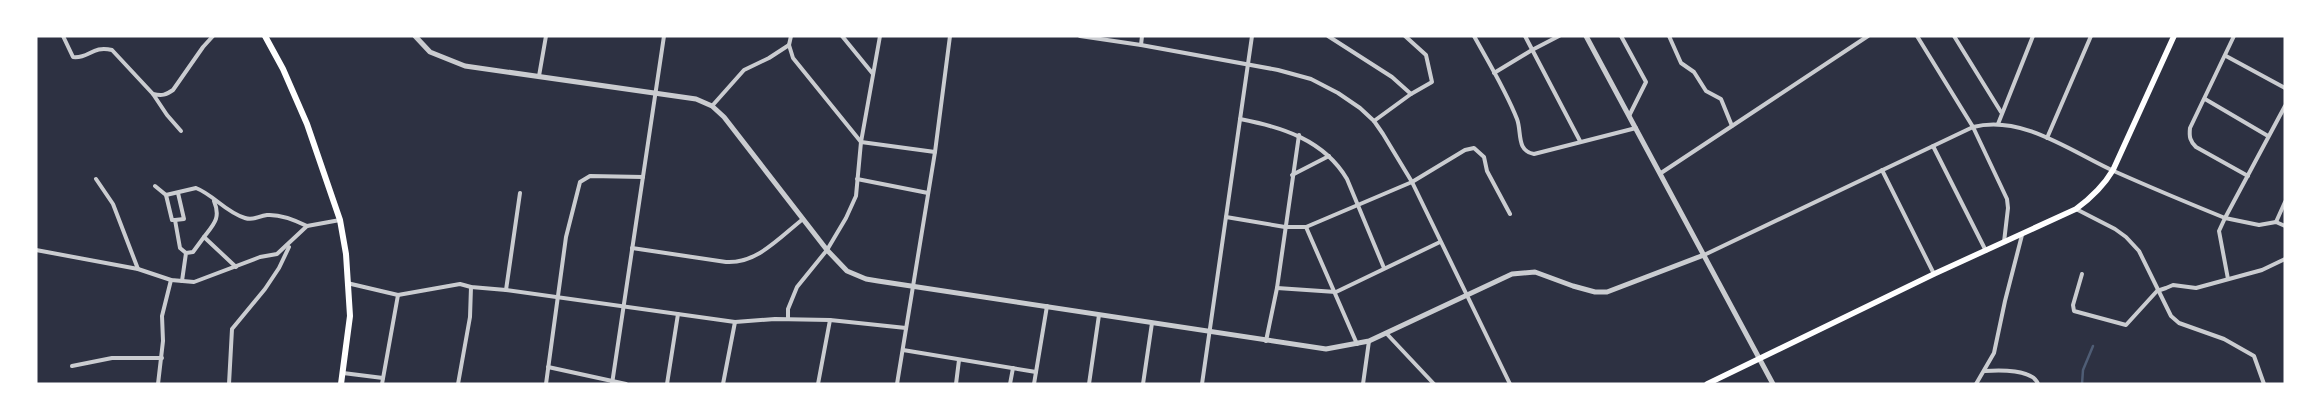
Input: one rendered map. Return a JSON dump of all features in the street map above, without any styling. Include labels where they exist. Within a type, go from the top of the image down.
[{"type":"highway","points":[[265,36],[283,69],[307,124],[340,220],[346,254],[350,316],[341,384]]},
{"type":"main road","points":[[1706,384],[1934,274],[2076,209],[2099,190],[2113,170],[2174,36]]},
{"type":"street","points":[[64,36],[74,56],[82,57],[95,49],[112,50],[153,94],[167,115],[181,131]]},
{"type":"street","points":[[153,94],[166,95],[173,90],[213,36]]},
{"type":"street","points":[[414,36],[430,52],[465,66],[656,92],[696,99],[712,106],[724,117],[827,250],[847,271],[855,276],[1210,333],[1326,349],[1369,341],[1512,274],[1535,272],[1573,286],[1595,292],[1607,292],[1704,255],[1973,128],[1998,124],[2047,138],[2113,170],[2225,218],[2259,225],[2276,222],[2285,226]]},
{"type":"street","points":[[539,76],[546,36]]},
{"type":"street","points":[[613,382],[664,36]]},
{"type":"street","points":[[791,36],[789,45],[793,58],[861,142],[935,152]]},
{"type":"street","points":[[842,36],[873,74]]},
{"type":"street","points":[[788,319],[788,309],[797,287],[827,250],[853,203],[858,179],[861,142],[880,36]]},
{"type":"street","points":[[897,384],[935,152],[950,36]]},
{"type":"street","points":[[1080,36],[1141,45],[1311,79],[1338,93],[1374,121],[1412,182],[1510,384]]},
{"type":"street","points":[[1141,45],[1142,36]]},
{"type":"street","points":[[1202,384],[1252,36]]},
{"type":"street","points":[[1328,36],[1392,77],[1411,94]]},
{"type":"street","points":[[1374,121],[1411,94],[1432,82],[1426,55],[1405,36]]},
{"type":"street","points":[[1474,36],[1517,118],[1522,146],[1529,153],[1534,154],[1636,128]]},
{"type":"street","points":[[1525,36],[1580,141]]},
{"type":"street","points":[[1494,73],[1559,36]]},
{"type":"street","points":[[1586,36],[1661,173],[1772,384]]},
{"type":"street","points":[[1621,36],[1646,82],[1629,116]]},
{"type":"street","points":[[1669,36],[1681,63],[1694,72],[1706,90],[1721,99],[1732,126]]},
{"type":"street","points":[[1661,173],[1868,36]]},
{"type":"street","points":[[1917,36],[1973,128],[2008,204],[2004,243]]},
{"type":"street","points":[[1960,36],[1955,38],[2001,112]]},
{"type":"street","points":[[1998,124],[2001,112],[2033,36]]},
{"type":"street","points":[[2047,138],[2091,36]]},
{"type":"street","points":[[2234,36],[2190,128],[2190,140],[2196,147],[2248,176]]},
{"type":"street","points":[[712,106],[744,70],[769,58],[789,45]]},
{"type":"street","points":[[2226,56],[2285,88]]},
{"type":"street","points":[[2205,99],[2268,136]]},
{"type":"street","points":[[2228,279],[2219,231],[2285,106]]},
{"type":"street","points":[[1240,119],[1268,124],[1299,135],[1329,156],[1347,179],[1384,268]]},
{"type":"street","points":[[1266,341],[1277,288],[1299,135]]},
{"type":"street","points":[[1933,146],[1986,251]]},
{"type":"street","points":[[1226,217],[1285,227],[1306,227],[1412,182],[1465,150],[1474,148],[1484,157],[1487,170],[1510,214]]},
{"type":"street","points":[[1292,175],[1329,156]]},
{"type":"street","points":[[1882,170],[1934,274]]},
{"type":"street","points":[[546,384],[560,298],[566,237],[580,182],[590,176],[643,177]]},
{"type":"street","points":[[96,179],[113,204],[138,269]]},
{"type":"street","points":[[858,179],[928,193]]},
{"type":"street","points":[[155,186],[166,195],[172,220],[175,220],[180,248],[186,254]]},
{"type":"street","points":[[166,195],[196,188],[226,210],[252,220],[266,215],[276,216],[289,218],[308,226],[340,220]]},
{"type":"street","points":[[175,220],[184,219],[178,193]]},
{"type":"street","points":[[506,290],[520,193]]},
{"type":"street","points":[[186,254],[193,252],[218,220],[218,210],[214,200]]},
{"type":"street","points":[[2276,222],[2283,211],[2285,202]]},
{"type":"street","points":[[2076,209],[2126,237],[2139,252],[2171,316],[2179,323],[2210,333],[2254,356],[2264,384]]},
{"type":"street","points":[[632,248],[726,262],[741,262],[759,253],[804,219]]},
{"type":"street","points":[[36,250],[138,269],[171,280],[194,282],[260,257],[277,254],[308,226]]},
{"type":"street","points":[[1306,227],[1336,292],[1357,344]]},
{"type":"street","points":[[1976,384],[1994,353],[2022,235]]},
{"type":"street","points":[[204,237],[236,267]]},
{"type":"street","points":[[1277,288],[1336,292],[1440,242]]},
{"type":"street","points":[[229,384],[232,329],[279,268],[290,244]]},
{"type":"street","points":[[182,281],[186,254]]},
{"type":"street","points":[[2082,274],[2073,306],[2074,312],[2119,325],[2126,325],[2158,291],[2173,285],[2196,288],[2262,270],[2285,259]]},
{"type":"street","points":[[158,384],[162,358],[162,316],[171,280]]},
{"type":"street","points":[[347,283],[398,294],[443,285],[460,284],[735,322],[788,319],[830,320],[906,328]]},
{"type":"street","points":[[458,384],[470,316],[472,287]]},
{"type":"street","points":[[382,384],[398,294]]},
{"type":"street","points":[[1034,384],[1047,306]]},
{"type":"street","points":[[667,384],[678,314]]},
{"type":"street","points":[[1089,384],[1099,315]]},
{"type":"street","points":[[818,384],[830,320]]},
{"type":"street","points":[[723,384],[735,322]]},
{"type":"street","points":[[1143,384],[1152,323]]},
{"type":"street","points":[[1386,333],[1434,384]]},
{"type":"street","points":[[1363,384],[1369,341]]},
{"type":"street","points":[[903,350],[1036,372]]},
{"type":"street","points":[[72,366],[112,358],[162,358]]},
{"type":"street","points":[[956,384],[959,360]]},
{"type":"street","points":[[548,367],[626,384]]},
{"type":"street","points":[[1010,384],[1012,368]]},
{"type":"street","points":[[1985,370],[2008,370],[2030,375],[2036,378],[2038,384]]},
{"type":"street","points":[[343,373],[383,378]]},
{"type":"waterway","points":[[2082,384],[2083,370],[2093,346]]}]
